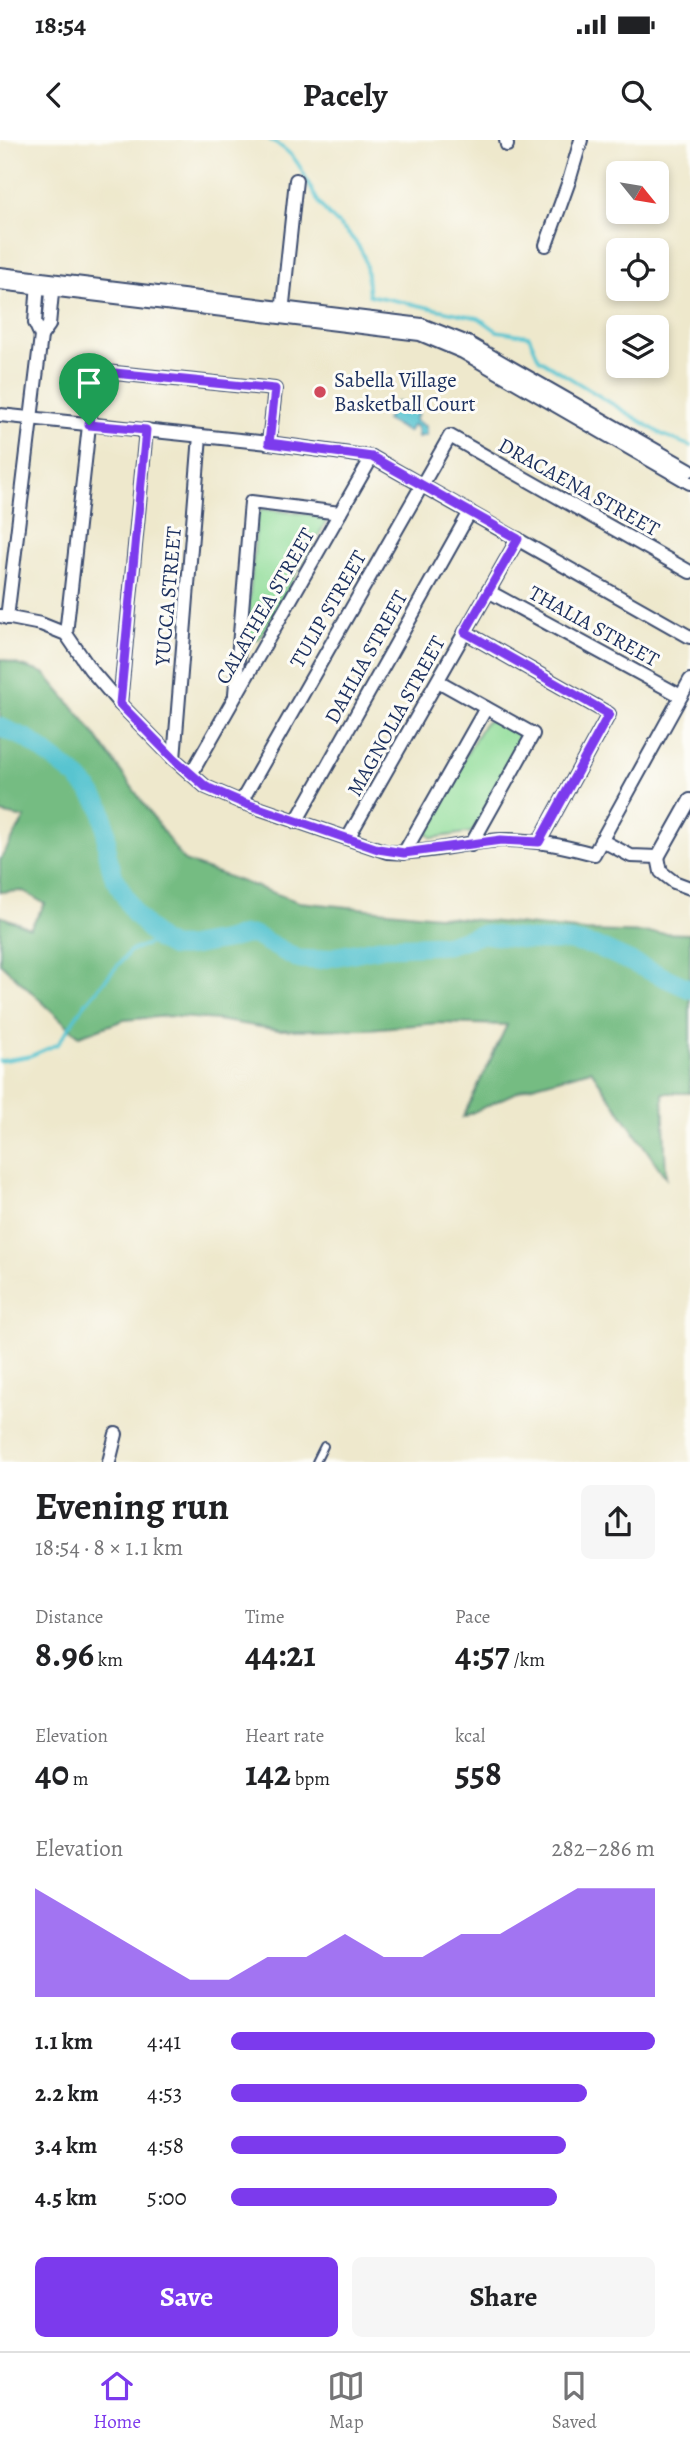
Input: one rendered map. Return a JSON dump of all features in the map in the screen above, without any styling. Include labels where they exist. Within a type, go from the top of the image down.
[{"type":"street","points":[[546,245],[581,140]]},
{"type":"street","points":[[282,312],[296,180]]},
{"type":"street","points":[[0,274],[38,283],[282,312],[406,331],[446,343],[690,484]]},
{"type":"street","points":[[0,284],[38,283]]},
{"type":"street","points":[[38,283],[35,323],[41,336]]},
{"type":"street","points":[[53,285],[48,325],[41,336],[4,617],[41,624],[66,634],[90,669],[120,704],[206,787],[296,822],[387,852],[404,853],[501,840],[539,842],[594,854],[690,680]]},
{"type":"street","points":[[282,312],[408,322],[449,334],[690,470]]},
{"type":"street","points":[[66,634],[95,371],[275,389],[269,443]]},
{"type":"street","points":[[0,415],[269,443],[372,457],[690,636]]},
{"type":"street","points":[[120,704],[146,430]]},
{"type":"street","name":"YUCCA STREET","points":[[174,759],[200,436]]},
{"type":"street","name":"TULIP STREET","points":[[241,802],[450,436]]},
{"type":"street","name":"DRACAENA STREET","points":[[450,436],[690,572]]},
{"type":"street","name":"CALATHEA STREET","points":[[191,774],[372,457]]},
{"type":"street","points":[[234,698],[251,502],[340,513]]},
{"type":"street","name":"DAHLIA STREET","points":[[296,822],[470,512]]},
{"type":"street","name":"MAGNOLIA STREET","points":[[348,838],[518,539]]},
{"type":"street","name":"THALIA STREET","points":[[488,591],[681,696]]},
{"type":"street","points":[[465,632],[609,714],[539,842]]},
{"type":"street","points":[[438,681],[533,734],[471,845]]},
{"type":"street","points":[[404,853],[486,708]]},
{"type":"street","points":[[690,800],[658,857],[661,872],[674,882],[690,888]]},
{"type":"street","points":[[601,839],[631,856],[658,857]]},
{"type":"street","points":[[109,1462],[117,1434]]},
{"type":"lane","points":[[316,1462],[324,1446]]},
{"type":"green space","points":[[262,509],[323,516],[326,519],[259,639],[249,640],[246,635],[257,517]]},
{"type":"green space","points":[[0,659],[44,673],[86,722],[184,861],[299,902],[585,931],[690,934],[690,1093],[663,1093],[666,1178],[591,1070],[525,1088],[463,1117],[507,1025],[439,1023],[368,1029],[279,1030],[217,1020],[168,1016],[124,1020],[79,1036],[0,963],[0,916],[30,928],[45,904],[23,891],[0,892],[0,860],[25,818],[0,813]]},
{"type":"green space","points":[[490,720],[519,735],[524,741],[472,832],[432,838],[425,831],[426,826],[483,725]]},
{"type":"water","points":[[397,401],[418,413],[415,420],[426,427],[426,435],[418,437],[417,428],[413,424],[408,432],[386,420]]},
{"type":"waterway","points":[[270,140],[297,162],[322,207],[349,234],[362,252],[369,295],[479,318],[497,331],[529,336],[539,359],[663,435],[690,446]]},
{"type":"waterway","points":[[0,727],[28,739],[77,777],[91,792],[102,809],[107,854],[114,877],[135,914],[159,940],[172,947],[187,947],[254,935],[298,959],[318,960],[384,947],[447,945],[483,934],[537,941],[570,941],[598,947],[690,989]]},
{"type":"waterway","points":[[0,1061],[30,1056],[58,1044],[84,1005],[130,951],[159,940]]},
{"type":"place","name":"Sabella Village Basketball Court","points":[[320,392]]},
{"type":"route","points":[[95,371],[275,389],[269,443],[372,457],[518,539],[465,632],[609,714],[539,842],[501,840],[404,853],[387,852],[296,822],[206,787],[174,759],[120,704],[146,430],[89,425],[95,371]]}]
